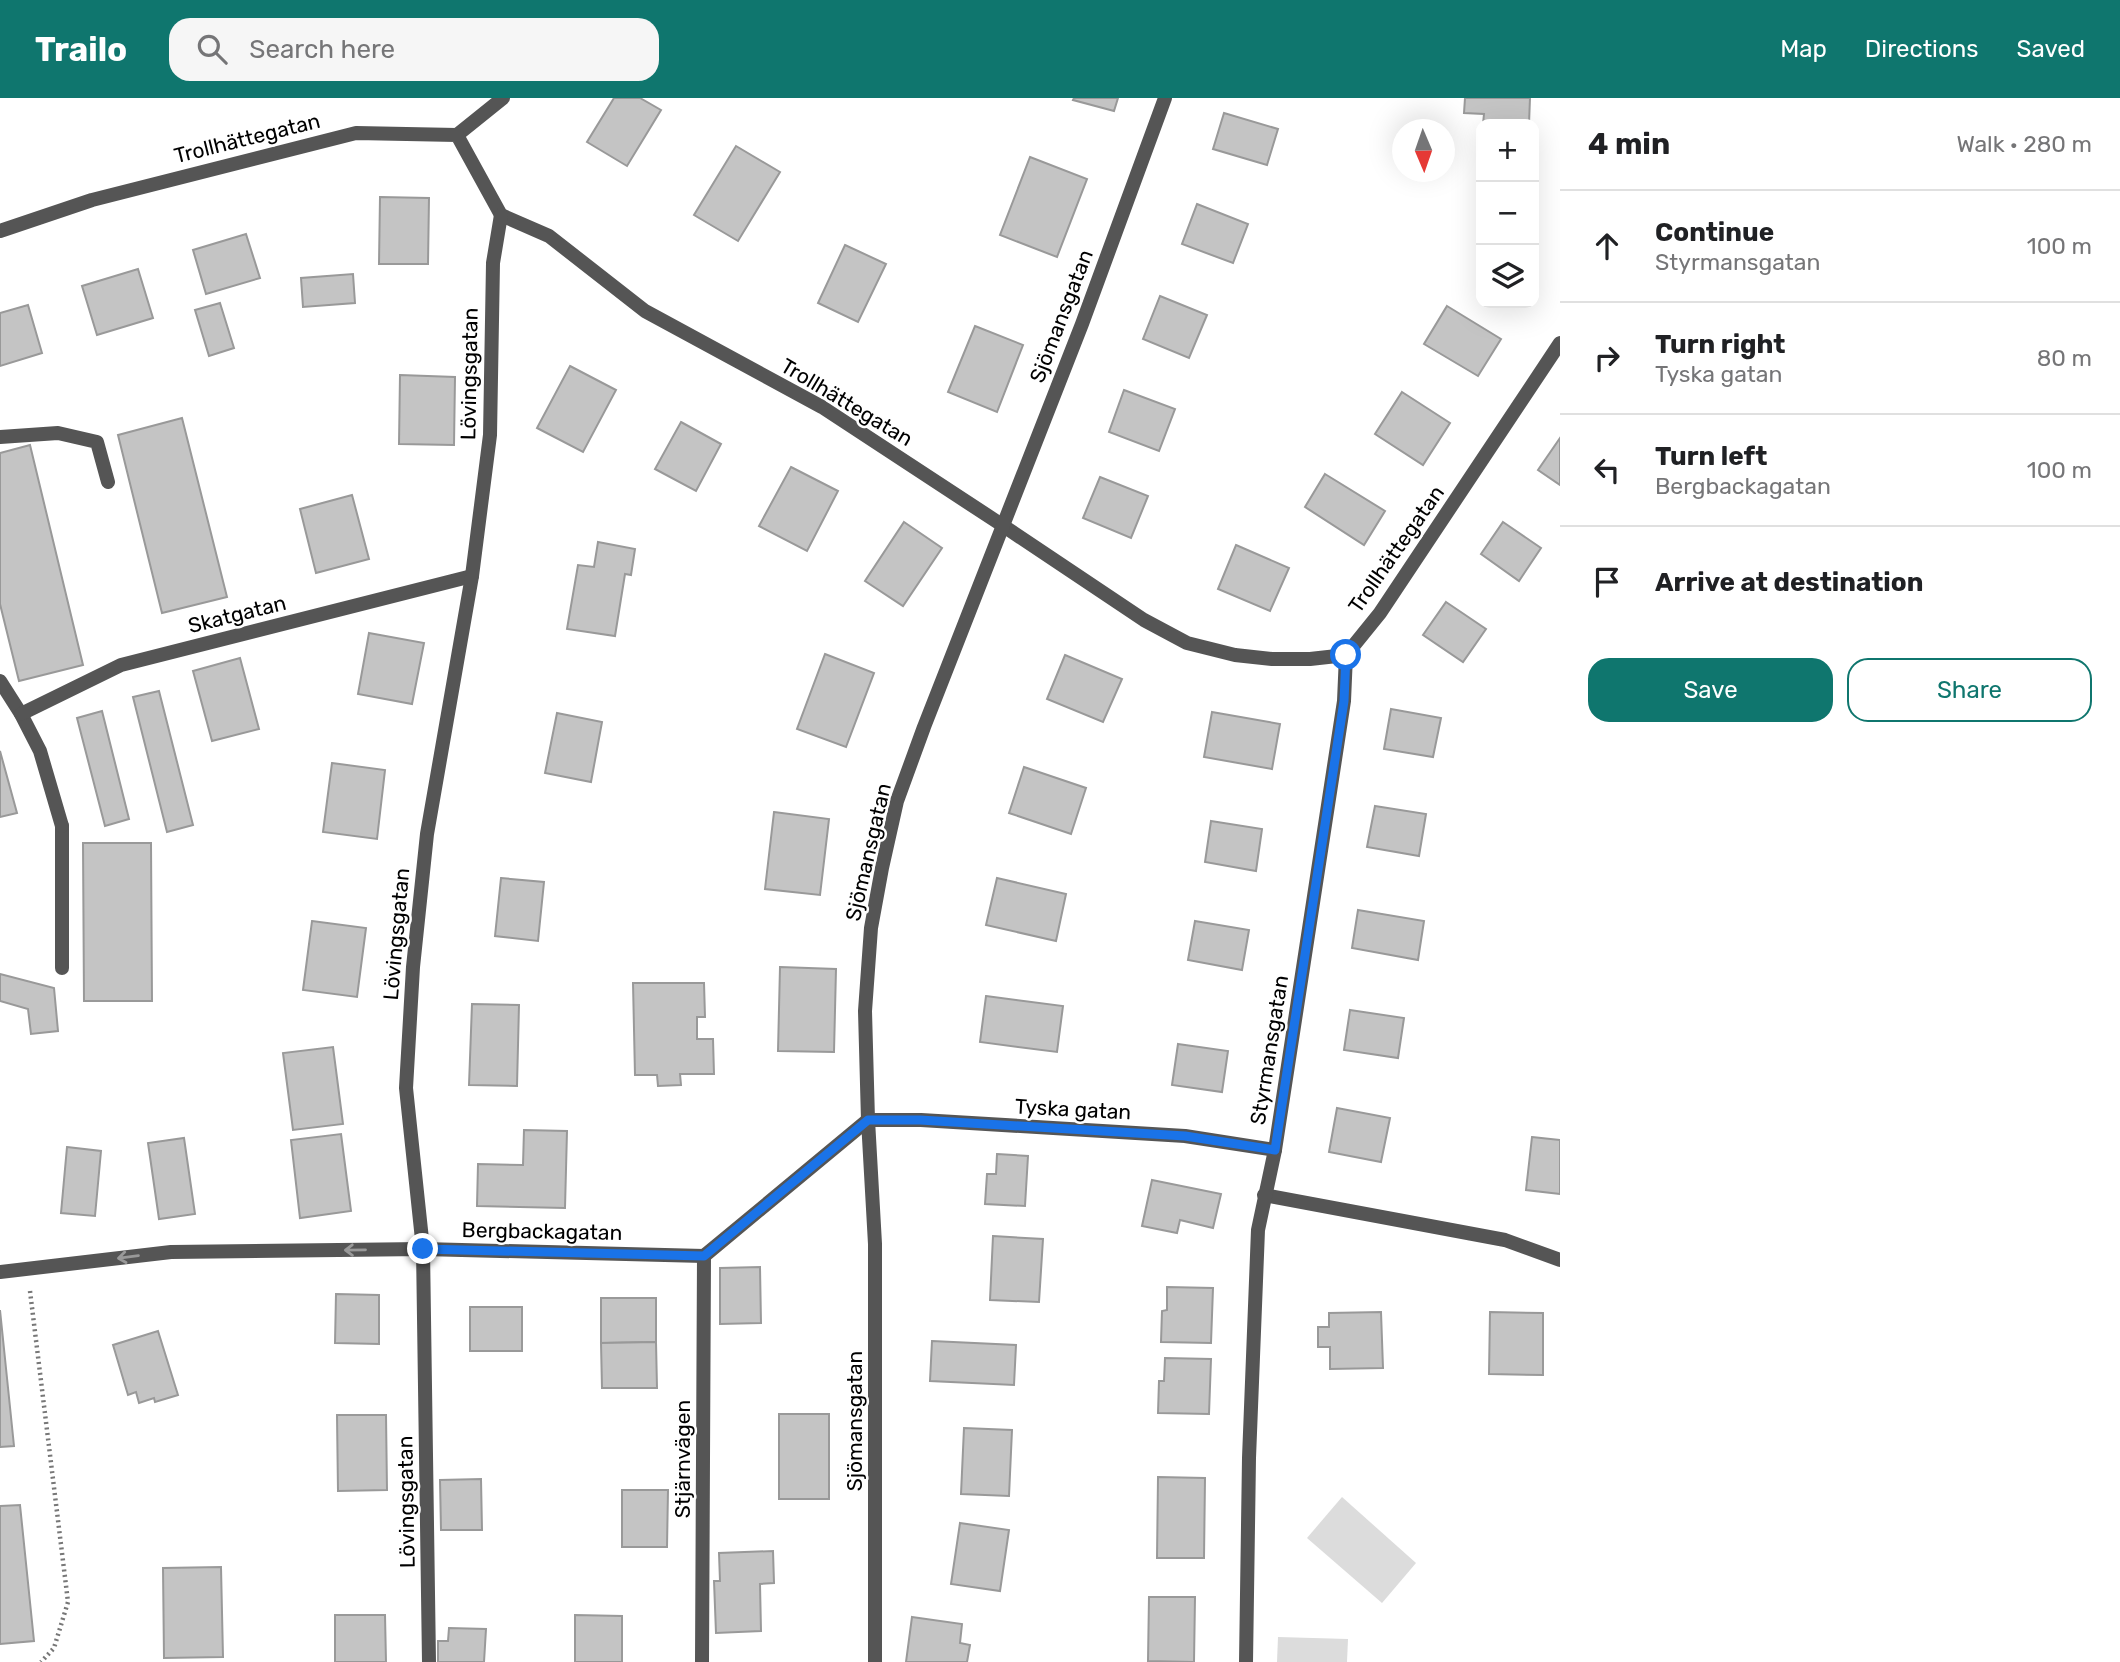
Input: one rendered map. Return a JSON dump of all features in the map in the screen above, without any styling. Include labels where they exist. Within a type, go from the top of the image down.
[{"type":"street","points":[[501,215],[457,135],[503,98]]},
{"type":"street","name":"Sjömansgatan","points":[[875,1662],[874,1244],[865,1012],[871,928],[882,868],[897,801],[1002,524],[1082,324],[1165,98]]},
{"type":"street","name":"Trollhättegatan","points":[[0,231],[92,200],[356,133],[457,135]]},
{"type":"street","name":"Trollhättegatan","points":[[501,215],[549,236],[645,311],[822,407],[1002,524],[1144,621],[1187,643],[1235,655],[1272,659],[1346,655],[1380,613],[1560,343]]},
{"type":"street","name":"Lövingsgatan","points":[[429,1662],[423,1249],[407,1088],[412,967],[427,834],[472,576],[490,435],[492,263],[501,215]]},
{"type":"street","points":[[0,437],[58,433],[97,442],[108,482]]},
{"type":"street","name":"Skatgatan","points":[[21,714],[121,665],[472,576]]},
{"type":"street","name":"Styrmansgatan","points":[[1246,1662],[1249,1458],[1258,1230],[1275,1150],[1344,701],[1346,655]]},
{"type":"street","points":[[0,681],[40,751],[62,826],[62,968]]},
{"type":"street","points":[[704,1256],[868,1120]]},
{"type":"street","name":"Tyska gatan","points":[[868,1120],[920,1120],[1185,1136],[1275,1150]]},
{"type":"street","points":[[1264,1195],[1505,1240],[1560,1260]]},
{"type":"street","name":"Bergbackagatan","points":[[0,1272],[171,1252],[423,1249],[704,1256]]},
{"type":"street","name":"Stjärnvägen","points":[[702,1662],[704,1256]]},
{"type":"path","points":[[28,1269],[68,1602],[54,1648],[41,1662]]},
{"type":"shaded area","points":[[1342,1497],[1416,1563],[1382,1603],[1307,1538]]},
{"type":"shaded area","points":[[1278,1637],[1348,1639],[1347,1662],[1277,1662]]},
{"type":"building","points":[[614,98],[640,98],[661,110],[627,166],[587,142]]},
{"type":"building","points":[[1118,98],[1114,111],[1073,100]]},
{"type":"building","points":[[1465,98],[1530,98],[1529,119],[1484,119],[1484,114],[1464,113]]},
{"type":"building","points":[[1224,113],[1278,129],[1267,165],[1213,149]]},
{"type":"building","points":[[736,146],[780,172],[738,241],[694,215]]},
{"type":"building","points":[[1030,157],[1087,179],[1057,257],[1000,235]]},
{"type":"building","points":[[380,197],[429,198],[428,264],[379,264]]},
{"type":"building","points":[[1197,204],[1248,224],[1233,263],[1182,244]]},
{"type":"building","points":[[246,234],[260,278],[206,294],[193,250]]},
{"type":"building","points":[[845,245],[886,264],[858,322],[818,303]]},
{"type":"building","points":[[138,269],[153,318],[97,335],[82,286]]},
{"type":"building","points":[[353,274],[355,303],[303,307],[301,278]]},
{"type":"building","points":[[1160,296],[1207,315],[1189,358],[1143,339]]},
{"type":"building","points":[[220,303],[234,348],[209,356],[195,310]]},
{"type":"building","points":[[28,305],[42,353],[0,366],[0,313]]},
{"type":"building","points":[[1447,306],[1501,339],[1478,376],[1424,344]]},
{"type":"building","points":[[975,326],[1023,345],[997,412],[948,392]]},
{"type":"building","points":[[570,366],[616,390],[583,452],[537,428]]},
{"type":"building","points":[[400,375],[455,377],[454,445],[399,444]]},
{"type":"building","points":[[1124,390],[1175,409],[1159,451],[1109,432]]},
{"type":"building","points":[[1402,392],[1450,423],[1423,465],[1375,434]]},
{"type":"building","points":[[182,418],[227,597],[162,613],[118,435]]},
{"type":"building","points":[[681,422],[721,444],[696,491],[655,469]]},
{"type":"building","points":[[1560,438],[1560,485],[1538,470]]},
{"type":"building","points":[[30,445],[83,665],[19,681],[0,604],[0,453]]},
{"type":"building","points":[[791,467],[838,491],[807,551],[759,526]]},
{"type":"building","points":[[1325,474],[1385,511],[1364,545],[1305,507]]},
{"type":"building","points":[[1100,477],[1148,496],[1131,538],[1083,518]]},
{"type":"building","points":[[352,495],[369,559],[316,573],[300,509]]},
{"type":"building","points":[[904,522],[942,548],[903,606],[865,581]]},
{"type":"building","points":[[1503,522],[1541,548],[1519,581],[1481,554]]},
{"type":"building","points":[[598,542],[635,549],[631,575],[625,574],[615,636],[567,629],[578,565],[594,567]]},
{"type":"building","points":[[1236,545],[1289,568],[1270,611],[1218,589]]},
{"type":"building","points":[[1446,602],[1486,629],[1463,662],[1423,635]]},
{"type":"building","points":[[369,633],[424,643],[412,704],[358,694]]},
{"type":"building","points":[[825,654],[874,673],[846,747],[797,729]]},
{"type":"building","points":[[1065,655],[1122,679],[1103,722],[1047,699]]},
{"type":"building","points":[[240,658],[259,729],[212,741],[193,671]]},
{"type":"building","points":[[159,691],[193,825],[167,832],[133,697]]},
{"type":"building","points":[[1391,709],[1441,718],[1433,757],[1384,749]]},
{"type":"building","points":[[102,711],[129,819],[105,826],[77,718]]},
{"type":"building","points":[[1212,712],[1280,724],[1272,769],[1204,757]]},
{"type":"building","points":[[557,713],[602,722],[591,782],[545,773]]},
{"type":"building","points":[[0,751],[17,813],[0,817]]},
{"type":"building","points":[[332,763],[385,770],[377,839],[323,832]]},
{"type":"building","points":[[1024,767],[1086,788],[1071,834],[1009,813]]},
{"type":"building","points":[[1375,806],[1426,814],[1419,856],[1367,847]]},
{"type":"building","points":[[774,812],[829,819],[820,895],[765,889]]},
{"type":"building","points":[[1211,821],[1262,829],[1256,871],[1205,862]]},
{"type":"building","points":[[83,843],[151,843],[152,1001],[84,1001]]},
{"type":"building","points":[[501,878],[544,882],[538,941],[495,936]]},
{"type":"building","points":[[997,878],[1066,894],[1056,941],[986,925]]},
{"type":"building","points":[[1358,910],[1424,921],[1418,960],[1352,948]]},
{"type":"building","points":[[312,921],[366,928],[357,997],[303,990]]},
{"type":"building","points":[[1195,921],[1249,930],[1242,970],[1188,960]]},
{"type":"building","points":[[780,967],[836,969],[834,1052],[778,1051]]},
{"type":"building","points":[[0,974],[54,988],[58,1031],[31,1034],[28,1009],[0,1001]]},
{"type":"building","points":[[633,983],[704,983],[705,1017],[697,1017],[697,1039],[713,1039],[714,1074],[680,1074],[681,1085],[658,1086],[657,1075],[635,1075]]},
{"type":"building","points":[[986,996],[1063,1006],[1057,1052],[980,1042]]},
{"type":"building","points":[[472,1004],[519,1005],[517,1086],[469,1085]]},
{"type":"building","points":[[1350,1010],[1404,1018],[1398,1058],[1344,1050]]},
{"type":"building","points":[[1178,1044],[1228,1051],[1222,1092],[1172,1085]]},
{"type":"building","points":[[333,1047],[343,1124],[293,1130],[283,1053]]},
{"type":"building","points":[[1337,1108],[1390,1118],[1381,1162],[1329,1152]]},
{"type":"building","points":[[524,1130],[567,1131],[565,1208],[477,1206],[478,1164],[523,1165]]},
{"type":"building","points":[[341,1134],[351,1211],[300,1218],[291,1140]]},
{"type":"building","points":[[1532,1137],[1560,1140],[1560,1194],[1526,1190]]},
{"type":"building","points":[[184,1138],[195,1214],[159,1219],[148,1143]]},
{"type":"building","points":[[67,1147],[101,1151],[95,1216],[61,1213]]},
{"type":"building","points":[[997,1154],[1028,1156],[1025,1206],[985,1204],[987,1174],[996,1174]]},
{"type":"building","points":[[1152,1180],[1221,1194],[1213,1228],[1180,1220],[1177,1233],[1142,1226]]},
{"type":"building","points":[[993,1236],[1043,1239],[1039,1302],[990,1300]]},
{"type":"building","points":[[760,1267],[761,1323],[720,1324],[720,1268]]},
{"type":"building","points":[[1167,1287],[1213,1288],[1211,1343],[1161,1342],[1162,1311],[1167,1310]]},
{"type":"building","points":[[336,1294],[379,1295],[379,1344],[335,1343]]},
{"type":"building","points":[[601,1298],[656,1298],[656,1342],[601,1343]]},
{"type":"building","points":[[470,1307],[522,1307],[522,1351],[470,1351]]},
{"type":"building","points":[[0,1310],[14,1446],[0,1447]]},
{"type":"building","points":[[1381,1312],[1383,1368],[1330,1369],[1330,1347],[1318,1347],[1318,1327],[1329,1327],[1329,1313]]},
{"type":"building","points":[[1490,1312],[1543,1313],[1543,1375],[1489,1374]]},
{"type":"building","points":[[158,1331],[178,1395],[155,1402],[154,1398],[139,1403],[136,1392],[128,1395],[113,1345]]},
{"type":"building","points":[[932,1341],[1016,1345],[1014,1385],[930,1381]]},
{"type":"building","points":[[656,1342],[657,1388],[602,1388],[601,1343]]},
{"type":"building","points":[[1165,1358],[1211,1359],[1209,1414],[1158,1413],[1159,1381],[1164,1381]]},
{"type":"building","points":[[779,1414],[829,1414],[829,1499],[779,1499]]},
{"type":"building","points":[[337,1415],[386,1415],[387,1490],[338,1491]]},
{"type":"building","points":[[964,1428],[1012,1430],[1009,1496],[961,1494]]},
{"type":"building","points":[[1158,1477],[1205,1478],[1204,1558],[1157,1558]]},
{"type":"building","points":[[481,1479],[482,1530],[441,1530],[440,1480]]},
{"type":"building","points":[[622,1490],[668,1490],[667,1547],[622,1547]]},
{"type":"building","points":[[20,1505],[34,1641],[0,1644],[0,1506]]},
{"type":"building","points":[[960,1523],[1009,1530],[1000,1591],[951,1584]]},
{"type":"building","points":[[773,1551],[774,1583],[760,1584],[761,1631],[716,1633],[714,1581],[720,1581],[719,1553]]},
{"type":"building","points":[[221,1567],[223,1657],[164,1658],[163,1568]]},
{"type":"building","points":[[1149,1597],[1195,1597],[1194,1662],[1148,1661]]},
{"type":"building","points":[[335,1615],[385,1615],[386,1662],[335,1662]]},
{"type":"building","points":[[575,1615],[622,1616],[622,1662],[575,1662]]},
{"type":"building","points":[[912,1617],[962,1624],[960,1643],[970,1645],[967,1662],[906,1662]]},
{"type":"building","points":[[449,1628],[486,1629],[484,1662],[438,1662],[438,1641],[448,1641]]},
{"type":"route","points":[[423,1249],[704,1256],[868,1120],[920,1120],[1185,1136],[1275,1150],[1344,701],[1346,655]]}]
